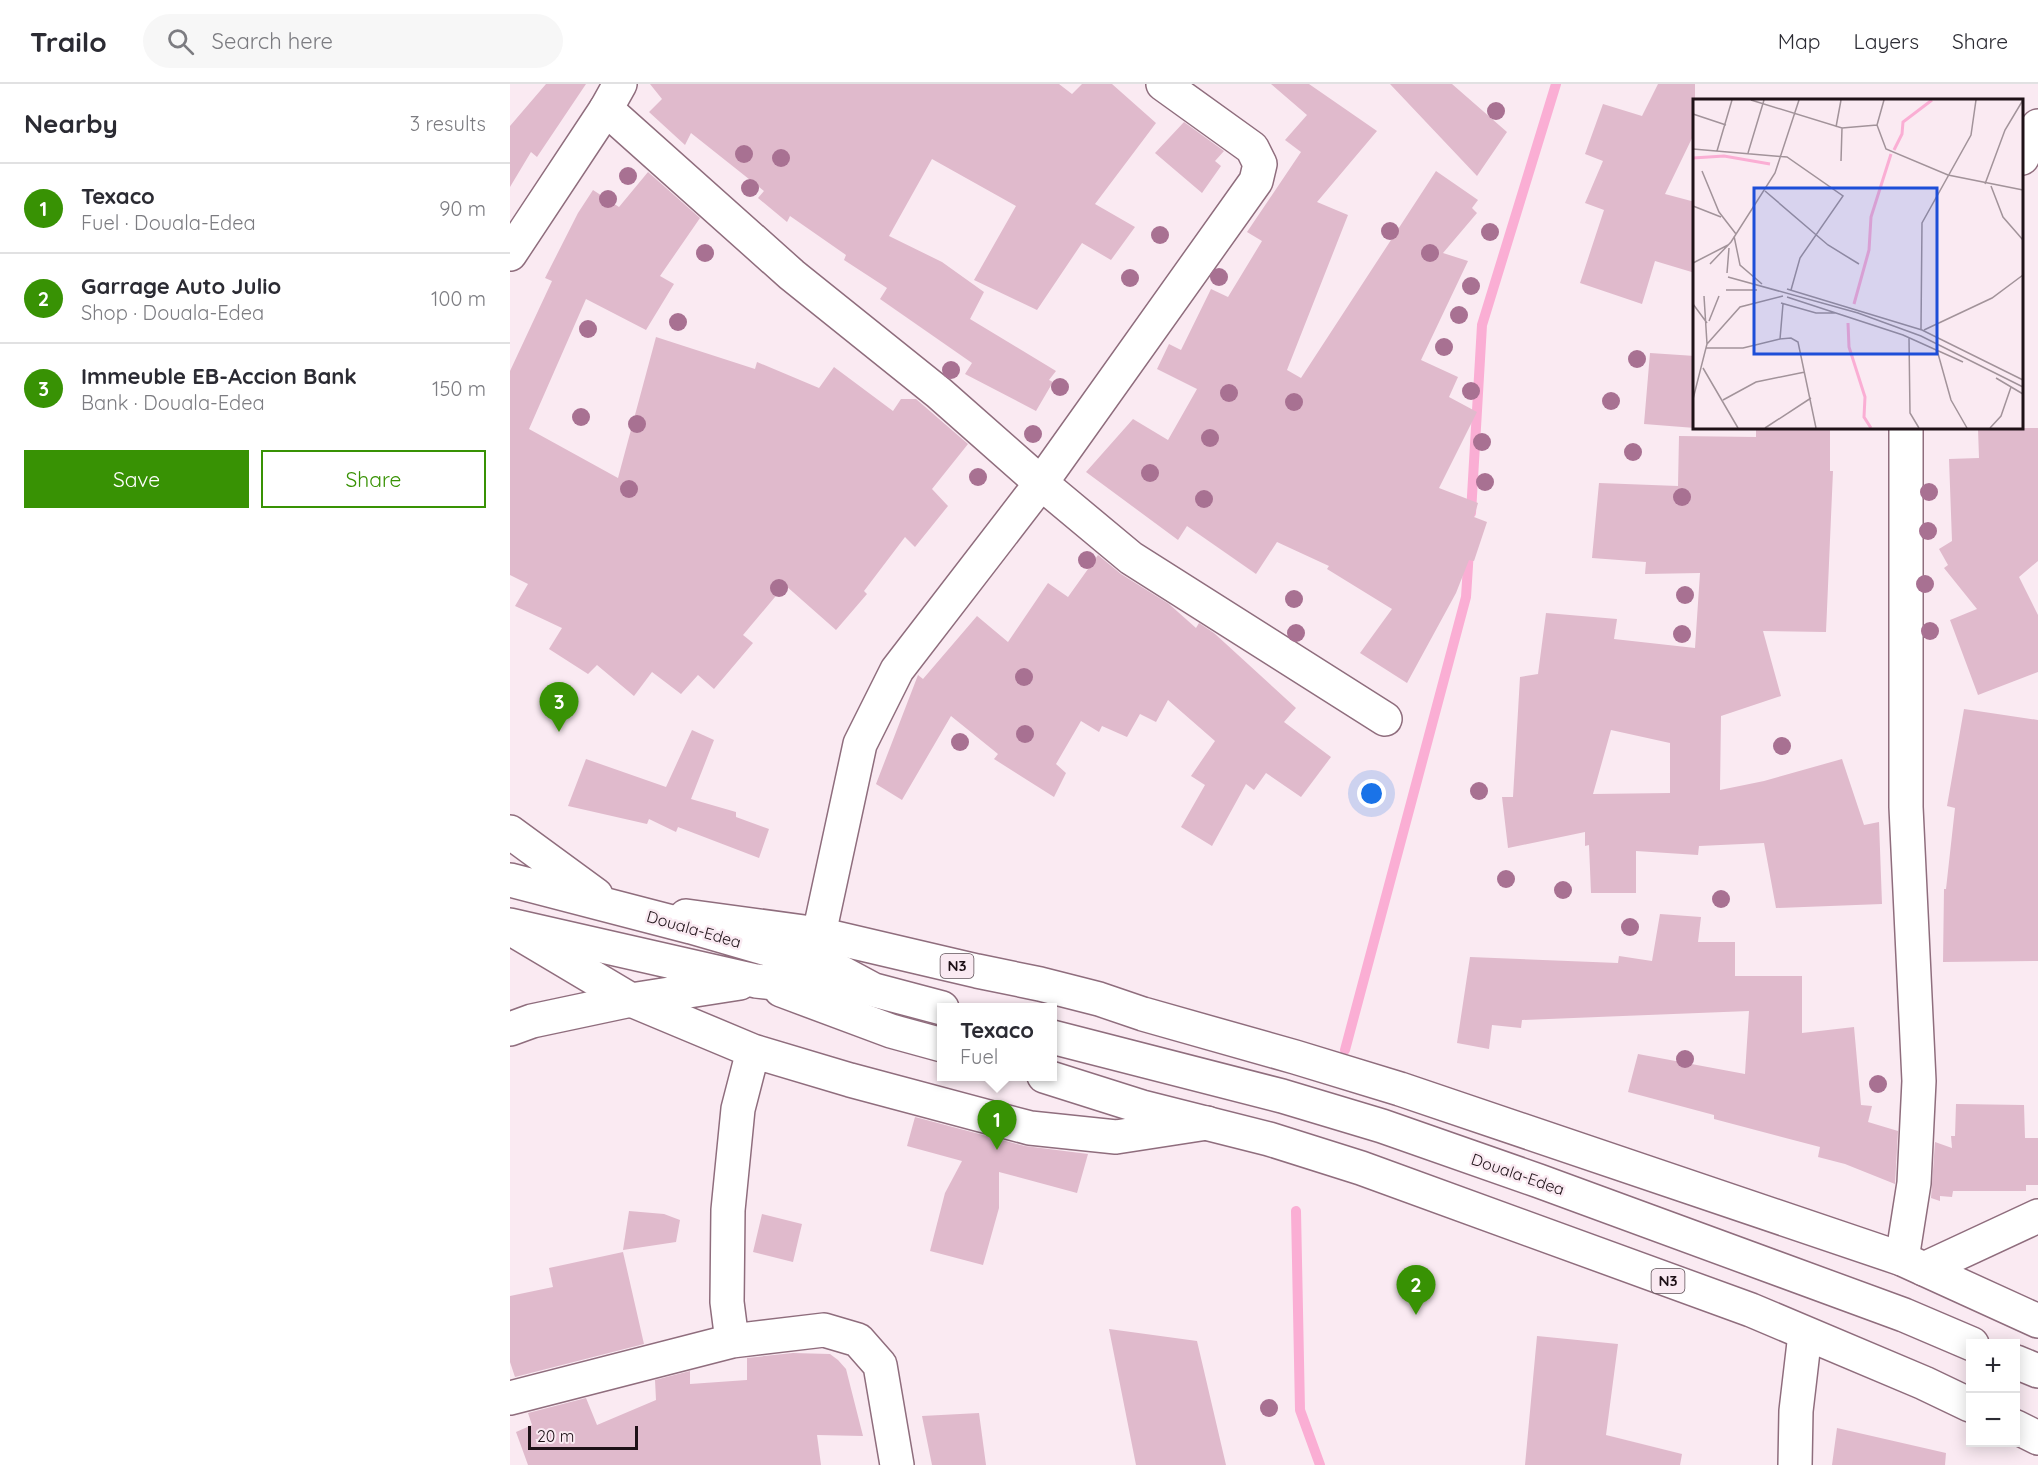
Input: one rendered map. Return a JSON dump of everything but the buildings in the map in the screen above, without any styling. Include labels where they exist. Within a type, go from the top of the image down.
[{"type":"main road","points":[[819,934],[860,744],[897,670],[1041,483],[1256,181],[1260,164],[1252,148],[1163,84]]},
{"type":"main road","points":[[510,254],[613,97],[792,275],[939,393],[1131,558],[1385,719]]},
{"type":"main road","points":[[2023,156],[2038,126]]},
{"type":"main road","points":[[1906,429],[1906,807],[1918,1081],[1913,1264]]},
{"type":"main road","points":[[510,832],[612,906]]},
{"type":"main road","name":"Douala-Edea","points":[[510,880],[833,968],[874,990],[937,1007]]},
{"type":"main road","name":"N3","points":[[612,906],[819,934],[1099,999],[1400,1089],[1913,1264]]},
{"type":"main road","points":[[510,927],[631,1000],[753,1051],[1030,1128],[1116,1137],[1209,1123]]},
{"type":"main road","name":"Douala-Edea","points":[[510,927],[756,981],[831,990],[874,990]]},
{"type":"main road","points":[[510,1029],[532,1021],[631,1000],[756,981],[891,1031],[937,1044]]},
{"type":"main road","name":"Douala-Edea","points":[[1057,1037],[1282,1096],[1382,1126],[1893,1311],[1966,1341]]},
{"type":"main road","points":[[732,1341],[727,1302],[728,1210],[738,1109],[753,1051]]},
{"type":"main road","name":"N3","points":[[1057,1080],[1142,1107],[1269,1138],[1361,1168],[1751,1310],[1966,1403]]},
{"type":"main road","points":[[1913,1264],[2038,1216]]},
{"type":"main road","points":[[1913,1264],[2038,1321]]},
{"type":"main road","points":[[510,1398],[732,1341],[824,1330],[858,1340],[880,1365],[897,1465]]},
{"type":"main road","points":[[1795,1465],[1796,1411],[1805,1334]]},
{"type":"main road","points":[[2020,1364],[2038,1371]]},
{"type":"waterway","points":[[1471,513],[1482,325],[1556,84]]},
{"type":"waterway","points":[[1345,1050],[1466,597],[1469,550]]},
{"type":"waterway","points":[[1296,1211],[1300,1410],[1320,1465]]},
{"type":"place","name":"Immeuble EB-Accion Bank","points":[[559,732]]},
{"type":"place","name":"Texaco","points":[[997,1150]]},
{"type":"place","name":"Garrage Auto Julio","points":[[1416,1315]]}]
